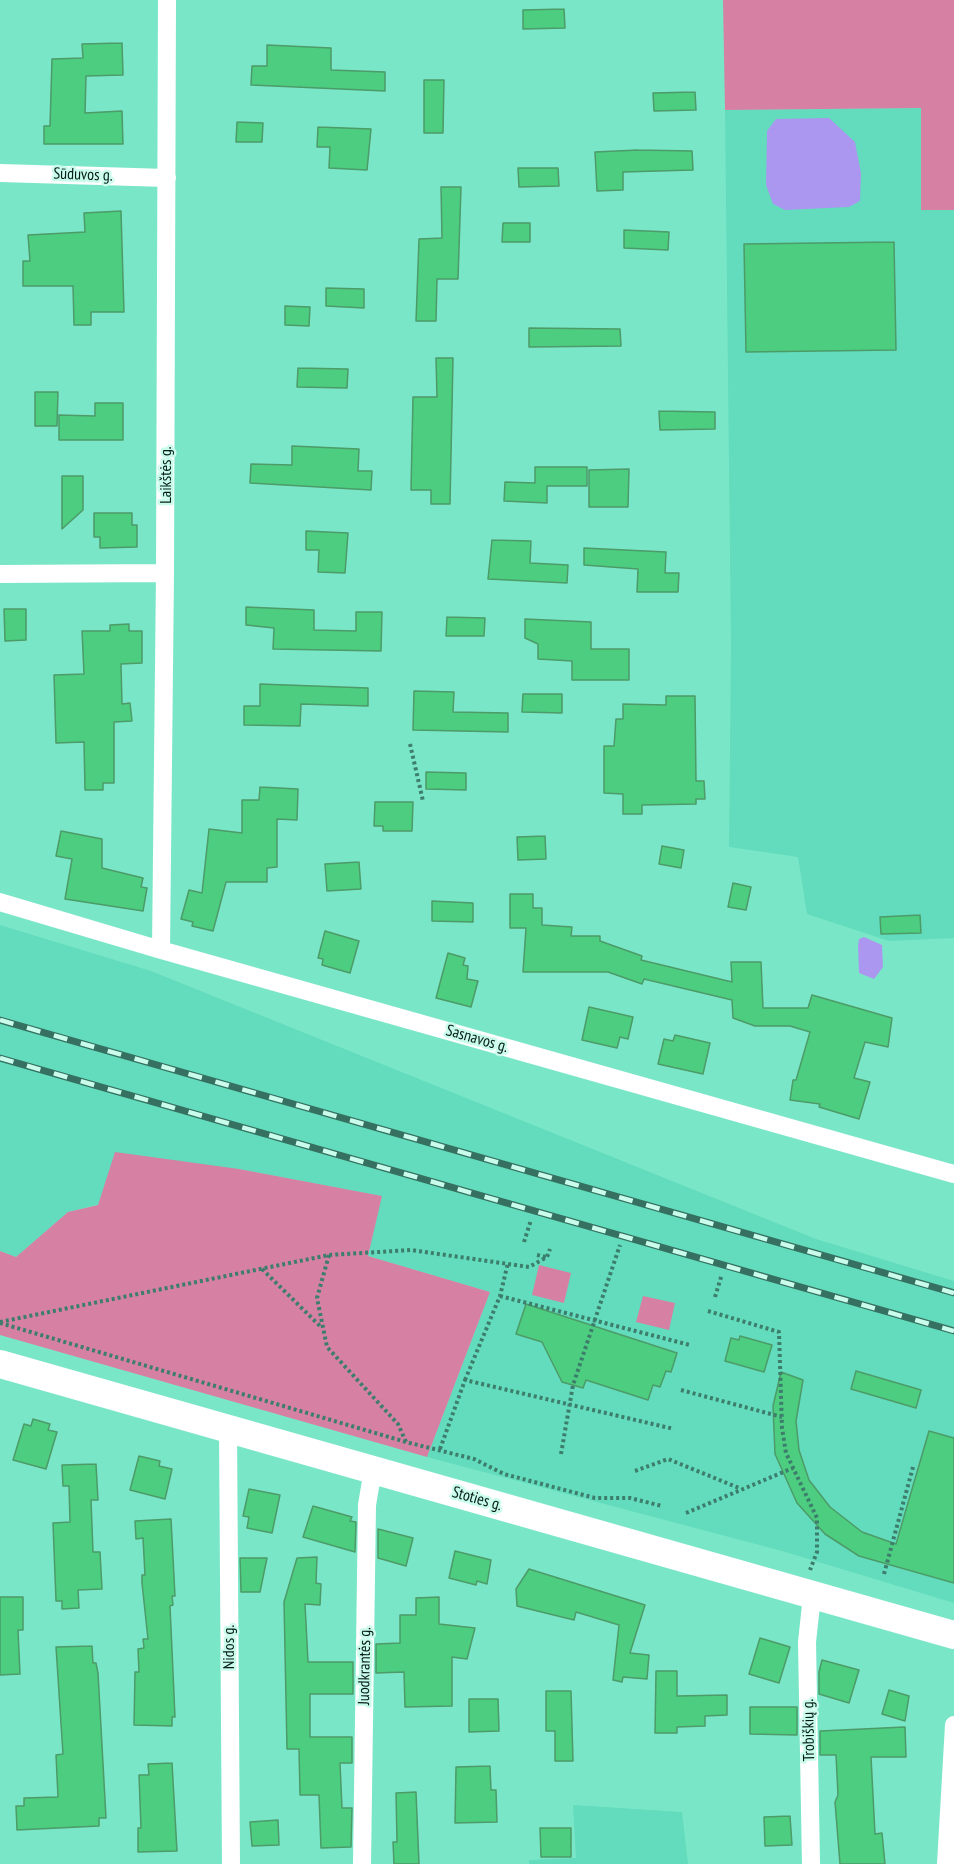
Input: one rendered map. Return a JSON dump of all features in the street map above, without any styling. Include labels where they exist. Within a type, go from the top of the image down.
[{"type":"main road","name":"Stoties g.","points":[[0,1364],[954,1635]]},
{"type":"street","name":"Laikštės g.","points":[[161,950],[167,0]]},
{"type":"street","name":"Sūduvos g.","points":[[0,173],[166,178]]},
{"type":"street","points":[[0,574],[165,573]]},
{"type":"street","name":"Sasnavos g.","points":[[0,902],[161,950],[954,1174]]},
{"type":"street","name":"Nidos g.","points":[[228,1430],[231,1864]]},
{"type":"street","name":"Juodkrantės g.","points":[[362,1864],[367,1505],[373,1469]]},
{"type":"street","name":"Trobiškių g.","points":[[807,1594],[811,1864]]},
{"type":"street","points":[[946,1864],[954,1725]]},
{"type":"path","points":[[410,744],[423,801]]},
{"type":"path","points":[[524,1242],[531,1220]]},
{"type":"path","points":[[561,1454],[573,1385],[621,1245]]},
{"type":"path","points":[[0,1323],[329,1255],[411,1250],[529,1268],[547,1257],[550,1249]]},
{"type":"path","points":[[329,1255],[317,1298],[321,1327],[327,1347],[398,1424],[406,1443]]},
{"type":"path","points":[[537,1255],[547,1257]]},
{"type":"path","points":[[440,1449],[465,1380],[500,1296],[508,1263]]},
{"type":"path","points":[[261,1269],[321,1327]]},
{"type":"path","points":[[715,1297],[722,1274]]},
{"type":"path","points":[[500,1296],[690,1345]]},
{"type":"path","points":[[708,1311],[779,1332],[782,1417],[786,1453],[817,1518],[817,1551],[807,1594]]},
{"type":"path","points":[[0,1323],[406,1443],[440,1449],[474,1459],[504,1474],[595,1498],[630,1498],[662,1506]]},
{"type":"path","points":[[465,1380],[674,1430]]},
{"type":"path","points":[[681,1390],[782,1417]]},
{"type":"path","points":[[635,1471],[668,1459],[740,1488]]},
{"type":"path","points":[[686,1513],[740,1488],[794,1467]]},
{"type":"path","points":[[884,1574],[905,1506],[913,1467]]},
{"type":"shaded area","points":[[723,0],[954,0],[954,210],[921,210],[921,108],[725,110]]},
{"type":"shaded area","points":[[921,108],[921,210],[954,210],[954,938],[889,941],[807,914],[798,857],[729,847],[731,646],[725,110]]},
{"type":"shaded area","points":[[829,118],[855,142],[861,173],[860,201],[849,207],[785,210],[773,204],[766,185],[767,131],[776,119]]},
{"type":"shaded area","points":[[0,925],[151,971],[816,1239],[954,1281],[954,1603],[782,1551],[427,1457],[490,1292],[368,1256],[381,1196],[239,1169],[68,1212],[16,1257],[0,1251]]},
{"type":"shaded area","points":[[864,937],[882,945],[883,967],[874,979],[859,973],[858,945],[859,939]]},
{"type":"shaded area","points":[[115,1152],[239,1169],[382,1196],[368,1256],[490,1292],[427,1457],[0,1335],[0,1251],[16,1257],[68,1212],[98,1205]]},
{"type":"shaded area","points":[[539,1265],[571,1273],[564,1303],[532,1295]]},
{"type":"shaded area","points":[[643,1296],[675,1303],[669,1330],[636,1322]]},
{"type":"shaded area","points":[[573,1805],[682,1812],[688,1864],[529,1864],[529,1860],[576,1858]]},
{"type":"building","points":[[564,9],[565,28],[523,29],[523,10]]},
{"type":"building","points":[[122,43],[123,75],[86,76],[85,113],[122,111],[123,144],[44,144],[44,126],[50,126],[52,59],[83,58],[82,44]]},
{"type":"building","points":[[267,45],[331,48],[331,70],[385,72],[385,91],[251,85],[252,66],[267,66]]},
{"type":"building","points":[[424,80],[444,80],[443,133],[424,133]]},
{"type":"building","points":[[695,92],[696,110],[654,111],[653,93]]},
{"type":"building","points":[[237,122],[263,123],[262,142],[236,142]]},
{"type":"building","points":[[318,127],[371,129],[367,170],[329,168],[330,147],[317,147]]},
{"type":"building","points":[[692,151],[693,170],[623,172],[623,190],[597,191],[595,152]]},
{"type":"building","points":[[518,168],[558,168],[559,186],[519,187]]},
{"type":"building","points":[[441,187],[461,187],[458,279],[437,279],[436,321],[416,321],[419,239],[442,238]]},
{"type":"building","points":[[121,211],[124,312],[91,312],[91,325],[74,325],[73,286],[23,286],[23,261],[30,261],[28,235],[85,232],[84,213]]},
{"type":"building","points":[[503,223],[530,223],[530,242],[502,242]]},
{"type":"building","points":[[624,230],[669,232],[668,250],[624,248]]},
{"type":"building","points":[[894,242],[896,350],[746,352],[744,244]]},
{"type":"building","points":[[326,288],[364,289],[364,308],[326,306]]},
{"type":"building","points":[[285,306],[310,307],[309,326],[285,325]]},
{"type":"building","points":[[529,328],[620,329],[621,346],[529,347]]},
{"type":"building","points":[[436,358],[453,358],[450,504],[431,504],[431,490],[411,490],[413,397],[437,397]]},
{"type":"building","points":[[298,368],[348,369],[347,388],[297,387]]},
{"type":"building","points":[[35,392],[58,392],[57,426],[35,426]]},
{"type":"building","points":[[95,403],[123,403],[123,440],[59,440],[59,415],[95,416]]},
{"type":"building","points":[[659,411],[715,412],[715,429],[660,430]]},
{"type":"building","points":[[292,446],[359,449],[358,471],[372,471],[371,490],[250,483],[251,464],[292,465]]},
{"type":"building","points":[[535,467],[587,467],[587,486],[547,486],[547,503],[504,501],[505,482],[535,483]]},
{"type":"building","points":[[629,469],[628,507],[589,507],[589,470]]},
{"type":"building","points":[[62,476],[83,476],[83,510],[62,529]]},
{"type":"building","points":[[94,513],[132,513],[132,525],[137,525],[137,547],[100,548],[100,537],[94,537]]},
{"type":"building","points":[[306,531],[348,533],[345,573],[318,572],[319,550],[306,550]]},
{"type":"building","points":[[492,540],[531,541],[530,563],[568,565],[567,583],[488,579]]},
{"type":"building","points":[[584,548],[666,552],[665,573],[679,573],[678,592],[637,592],[638,569],[584,565]]},
{"type":"building","points":[[246,607],[314,610],[314,630],[356,631],[356,612],[382,612],[381,651],[273,649],[274,628],[246,625]]},
{"type":"building","points":[[4,609],[26,609],[26,640],[5,641]]},
{"type":"building","points":[[447,617],[485,618],[484,636],[446,636]]},
{"type":"building","points":[[525,619],[591,622],[591,649],[629,649],[629,680],[572,680],[572,661],[538,659],[538,644],[525,638]]},
{"type":"building","points":[[129,624],[129,631],[142,631],[142,663],[121,664],[122,704],[130,703],[132,721],[114,722],[114,783],[103,783],[103,790],[85,790],[84,742],[56,743],[54,675],[84,674],[82,631],[110,631],[110,625]]},
{"type":"building","points":[[260,684],[368,688],[368,706],[301,704],[300,726],[244,725],[244,706],[260,706]]},
{"type":"building","points":[[414,691],[454,692],[453,712],[508,713],[508,732],[413,730]]},
{"type":"building","points":[[523,694],[562,694],[562,713],[522,712]]},
{"type":"building","points":[[666,696],[695,696],[696,781],[704,781],[705,799],[696,799],[696,804],[642,805],[642,814],[623,814],[623,794],[604,793],[604,746],[614,746],[616,719],[623,719],[623,704],[666,705]]},
{"type":"building","points":[[426,772],[466,773],[466,790],[426,789]]},
{"type":"building","points":[[260,787],[298,789],[297,820],[277,819],[277,867],[267,868],[267,882],[226,882],[213,931],[192,926],[193,922],[181,919],[189,890],[202,893],[209,829],[242,833],[242,800],[259,800]]},
{"type":"building","points":[[375,802],[413,802],[412,831],[383,831],[383,826],[374,826]]},
{"type":"building","points":[[61,831],[102,839],[102,868],[143,878],[141,887],[147,888],[143,911],[65,899],[72,859],[56,856]]},
{"type":"building","points":[[545,836],[546,859],[518,860],[517,837]]},
{"type":"building","points":[[662,846],[684,850],[681,868],[659,864]]},
{"type":"building","points":[[359,862],[361,889],[327,891],[325,864]]},
{"type":"building","points":[[733,883],[751,887],[746,910],[728,907]]},
{"type":"building","points":[[510,894],[533,894],[533,908],[542,908],[542,925],[572,927],[571,936],[600,936],[600,941],[642,956],[641,960],[732,982],[731,962],[761,962],[763,1008],[808,1008],[812,995],[892,1018],[888,1047],[865,1042],[854,1078],[870,1082],[859,1119],[819,1107],[820,1104],[790,1100],[793,1080],[796,1080],[810,1032],[790,1026],[755,1026],[733,1018],[732,1000],[644,979],[642,984],[608,972],[523,972],[526,928],[510,928]]},
{"type":"building","points":[[432,901],[473,903],[473,922],[432,921]]},
{"type":"building","points":[[920,915],[921,933],[881,934],[880,917]]},
{"type":"building","points":[[325,931],[359,941],[350,973],[322,965],[323,959],[318,958]]},
{"type":"building","points":[[448,953],[465,958],[463,965],[468,966],[467,979],[478,981],[471,1007],[436,998]]},
{"type":"building","points":[[589,1007],[633,1017],[628,1039],[620,1037],[617,1048],[582,1040]]},
{"type":"building","points":[[675,1035],[710,1043],[703,1074],[658,1064],[664,1039],[673,1041]]},
{"type":"building","points":[[526,1304],[677,1353],[671,1372],[666,1371],[660,1387],[653,1385],[648,1400],[586,1380],[583,1388],[562,1382],[542,1342],[516,1334]]},
{"type":"building","points":[[740,1336],[772,1345],[764,1372],[725,1361],[731,1338],[739,1340]]},
{"type":"building","points":[[856,1371],[921,1390],[916,1408],[851,1389]]},
{"type":"building","points":[[781,1372],[803,1380],[796,1421],[799,1450],[809,1480],[830,1507],[862,1532],[896,1544],[929,1431],[954,1438],[954,1583],[859,1556],[825,1534],[797,1503],[775,1454],[773,1406]]},
{"type":"building","points":[[33,1419],[50,1424],[48,1430],[57,1432],[46,1469],[13,1460],[24,1424],[31,1426]]},
{"type":"building","points":[[139,1456],[160,1461],[159,1466],[172,1469],[165,1499],[130,1490]]},
{"type":"building","points":[[96,1464],[98,1500],[91,1500],[93,1552],[100,1552],[102,1589],[78,1590],[79,1608],[62,1609],[62,1601],[56,1601],[53,1523],[70,1522],[69,1486],[63,1486],[62,1465]]},
{"type":"building","points":[[249,1489],[280,1495],[272,1533],[247,1528],[249,1517],[243,1516]]},
{"type":"building","points":[[313,1506],[352,1517],[350,1521],[356,1522],[355,1552],[303,1537]]},
{"type":"building","points":[[171,1519],[175,1596],[172,1596],[173,1605],[170,1606],[175,1717],[172,1717],[172,1726],[134,1725],[135,1672],[139,1672],[138,1649],[144,1648],[143,1639],[148,1639],[142,1583],[142,1575],[145,1575],[143,1538],[136,1539],[135,1521]]},
{"type":"building","points":[[378,1529],[413,1538],[406,1566],[378,1558]]},
{"type":"building","points":[[455,1551],[491,1560],[487,1584],[477,1581],[476,1585],[449,1578]]},
{"type":"building","points":[[317,1557],[316,1583],[321,1584],[320,1605],[305,1604],[308,1662],[353,1662],[353,1694],[310,1694],[310,1737],[352,1737],[352,1763],[340,1763],[342,1808],[352,1808],[351,1847],[321,1848],[319,1795],[300,1795],[299,1749],[287,1749],[284,1602],[297,1558]]},
{"type":"building","points":[[240,1558],[267,1558],[260,1592],[241,1592]]},
{"type":"building","points":[[529,1569],[645,1605],[630,1653],[649,1655],[647,1679],[623,1677],[622,1682],[613,1680],[619,1625],[576,1612],[574,1620],[517,1606],[516,1589]]},
{"type":"building","points":[[0,1597],[23,1597],[23,1630],[18,1630],[20,1674],[0,1675]]},
{"type":"building","points":[[439,1597],[439,1624],[475,1628],[467,1659],[452,1657],[452,1706],[405,1707],[404,1672],[376,1673],[376,1644],[400,1643],[400,1615],[416,1615],[416,1598]]},
{"type":"building","points":[[760,1638],[790,1647],[779,1683],[749,1674]]},
{"type":"building","points":[[92,1646],[93,1663],[96,1663],[98,1673],[106,1818],[99,1818],[99,1826],[17,1830],[16,1806],[24,1806],[24,1798],[58,1797],[56,1755],[63,1754],[56,1647]]},
{"type":"building","points":[[822,1660],[859,1670],[849,1703],[819,1694],[819,1672]]},
{"type":"building","points":[[656,1671],[677,1671],[677,1696],[727,1695],[727,1715],[705,1716],[705,1726],[677,1727],[677,1733],[655,1733]]},
{"type":"building","points":[[889,1690],[909,1696],[905,1721],[882,1714]]},
{"type":"building","points":[[546,1691],[571,1691],[573,1761],[555,1761],[555,1731],[546,1731]]},
{"type":"building","points":[[469,1699],[498,1699],[499,1731],[469,1732]]},
{"type":"building","points":[[750,1707],[797,1707],[797,1735],[750,1734]]},
{"type":"building","points":[[905,1727],[906,1757],[871,1757],[875,1834],[882,1833],[885,1864],[840,1864],[835,1802],[838,1795],[836,1755],[820,1755],[820,1731]]},
{"type":"building","points":[[172,1763],[177,1851],[138,1852],[138,1828],[141,1828],[139,1775],[149,1775],[148,1764]]},
{"type":"building","points":[[490,1766],[491,1790],[496,1790],[497,1822],[455,1823],[456,1767]]},
{"type":"building","points":[[416,1792],[419,1864],[394,1864],[393,1842],[397,1842],[396,1793]]},
{"type":"building","points":[[790,1816],[792,1845],[765,1846],[764,1817]]},
{"type":"building","points":[[278,1820],[279,1845],[252,1846],[250,1822]]},
{"type":"building","points":[[540,1828],[571,1828],[571,1857],[541,1857]]},
{"type":"railway","points":[[0,1020],[954,1293]]},
{"type":"railway","points":[[0,1058],[954,1331]]}]
